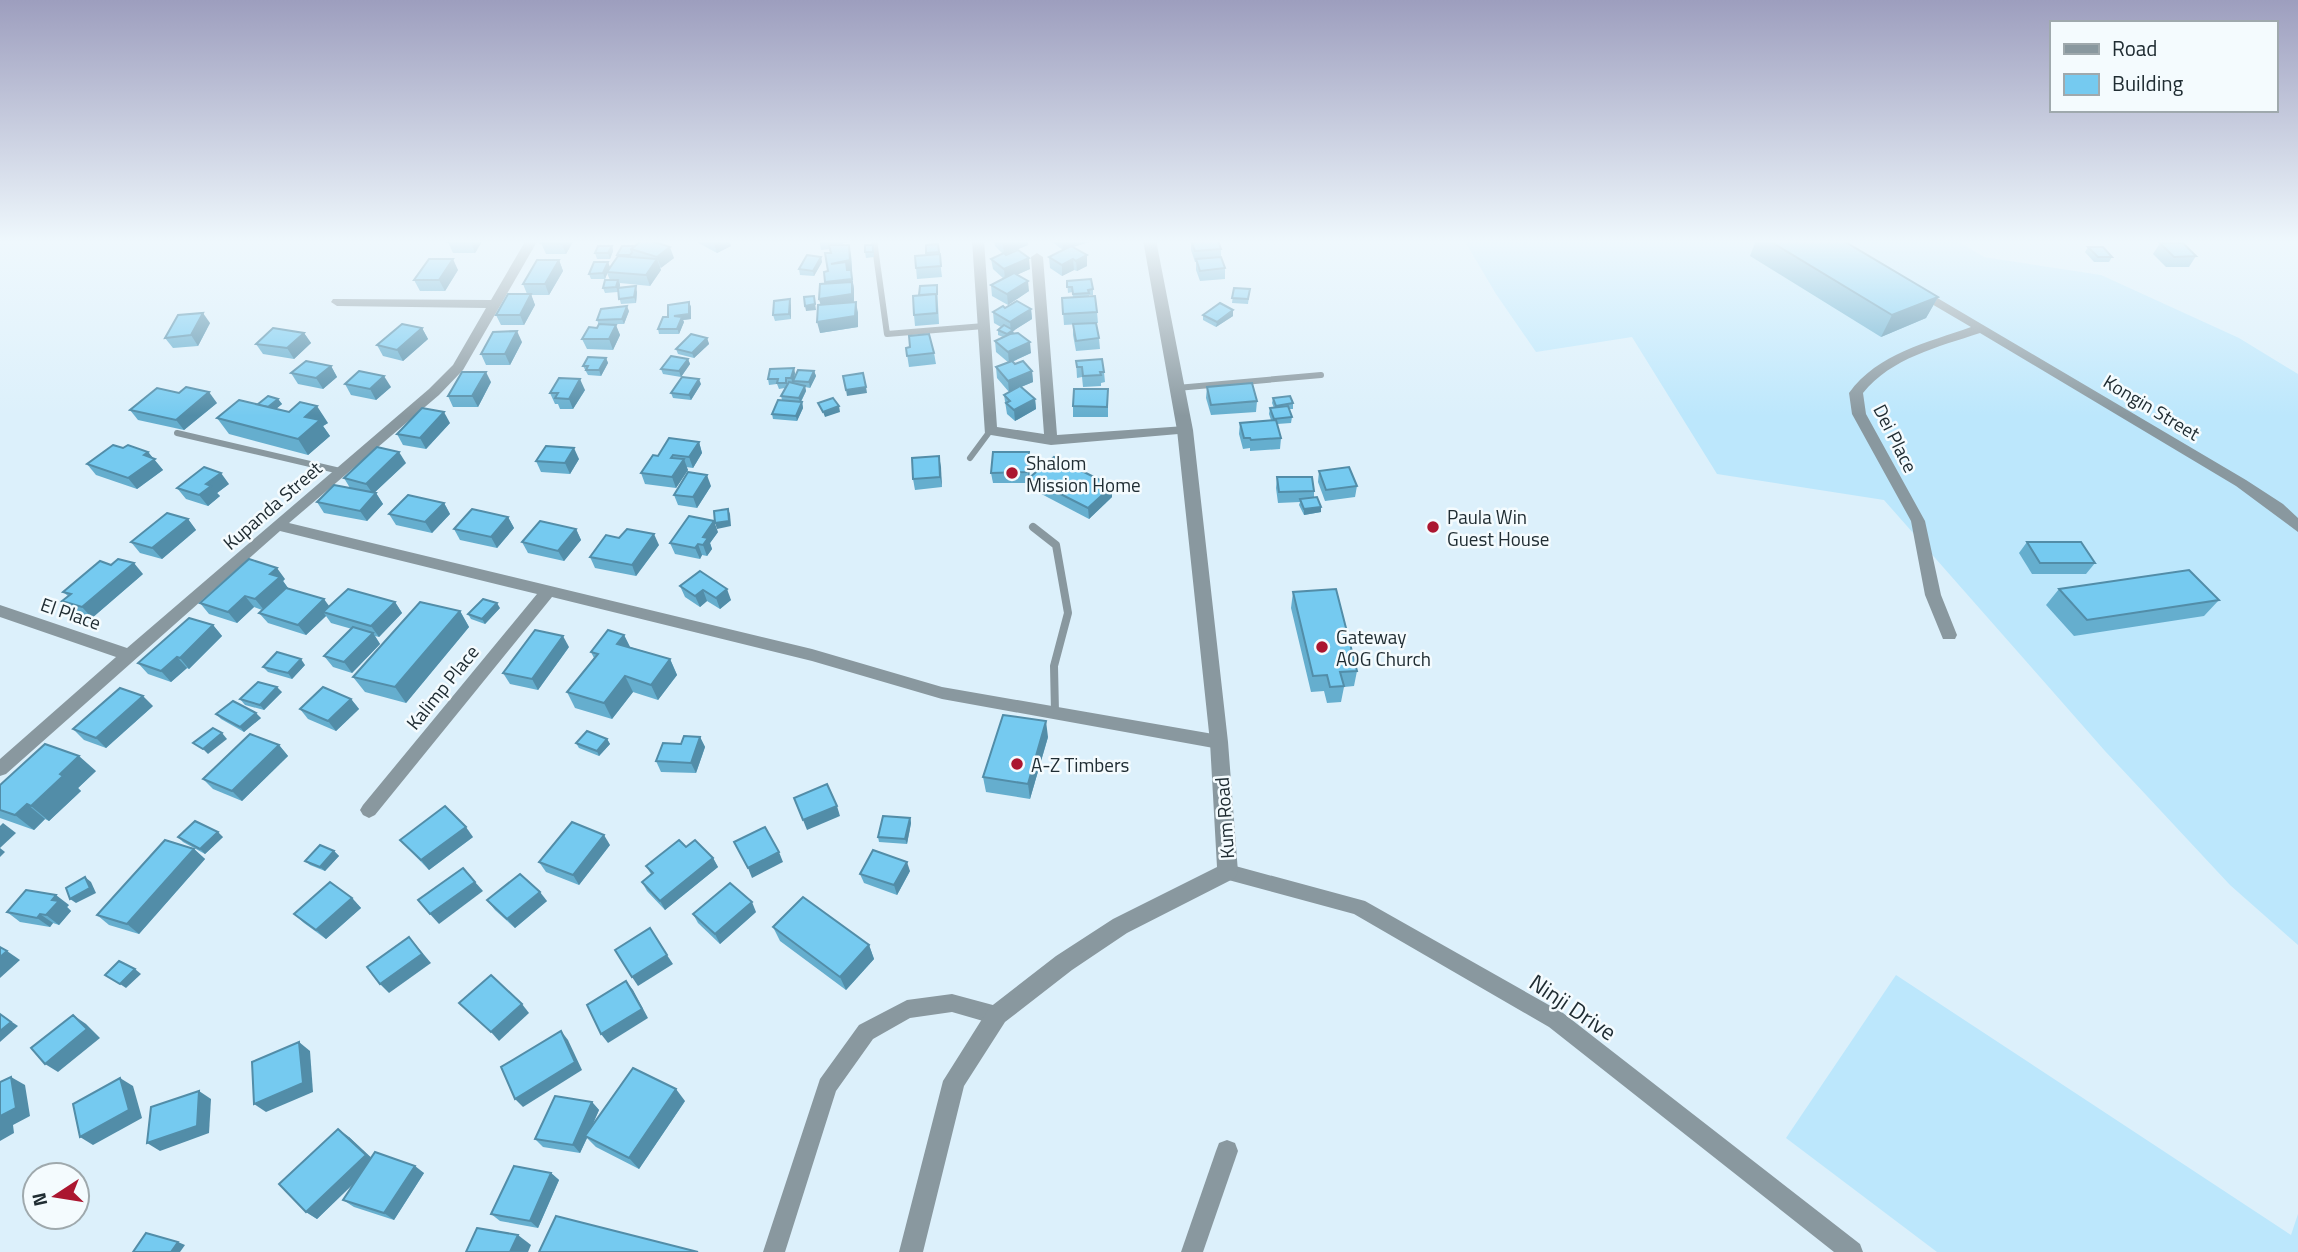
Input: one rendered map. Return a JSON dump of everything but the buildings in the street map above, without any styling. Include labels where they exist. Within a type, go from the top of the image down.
[{"type":"street","name":"Kupanda Street","points":[[0,769],[277,525],[434,392],[458,367],[497,298]]},
{"type":"street","points":[[982,298],[990,431],[1051,440],[1185,430]]},
{"type":"street","points":[[1040,298],[1051,440]]},
{"type":"street","name":"Kum Road","points":[[911,1252],[954,1081],[997,1015],[1064,963],[1120,926],[1228,872],[1219,742],[1185,430],[1160,298]]},
{"type":"street","name":"Kongin Street","points":[[1930,298],[2241,483],[2277,508],[2298,527]]},
{"type":"street","points":[[337,302],[494,304]]},
{"type":"street","name":"Dei Place","points":[[1949,635],[1933,595],[1918,521],[1859,414],[1856,393],[1864,380],[1883,366],[1981,328]]},
{"type":"street","points":[[277,525],[812,655],[942,693],[1219,742]]},
{"type":"street","name":"Kalimp Place","points":[[369,810],[548,591]]},
{"type":"street","name":"El Place","points":[[0,611],[129,655]]},
{"type":"street","name":"Ninji Drive","points":[[1228,872],[1358,907],[1556,1020],[1852,1252]]},
{"type":"street","points":[[774,1252],[827,1086],[866,1032],[907,1009],[952,1003],[997,1015]]},
{"type":"street","points":[[1192,1252],[1227,1151]]},
{"type":"lane","points":[[882,298],[887,334],[984,326]]},
{"type":"lane","points":[[1177,388],[1321,375]]},
{"type":"lane","points":[[970,458],[990,431]]},
{"type":"lane","points":[[177,433],[340,471]]},
{"type":"lane","points":[[1032,527],[1056,545],[1068,613],[1054,666],[1055,712]]},
{"type":"shaded area","points":[[1499,298],[2152,298],[2239,338],[2298,374],[2298,945],[2230,885],[2105,751],[1884,500],[1717,474],[1632,337],[1536,352]]},
{"type":"shaded area","points":[[1896,975],[2291,1235],[2298,1214],[2298,1252],[1937,1252],[1786,1138]]},
{"type":"place","name":"Shalom Mission Home","points":[[1012,473]]},
{"type":"place","name":"Paula Win Guest House","points":[[1433,527]]},
{"type":"place","name":"Gateway AOG Church","points":[[1322,647]]},
{"type":"place","name":"A-Z Timbers","points":[[1017,764]]}]
